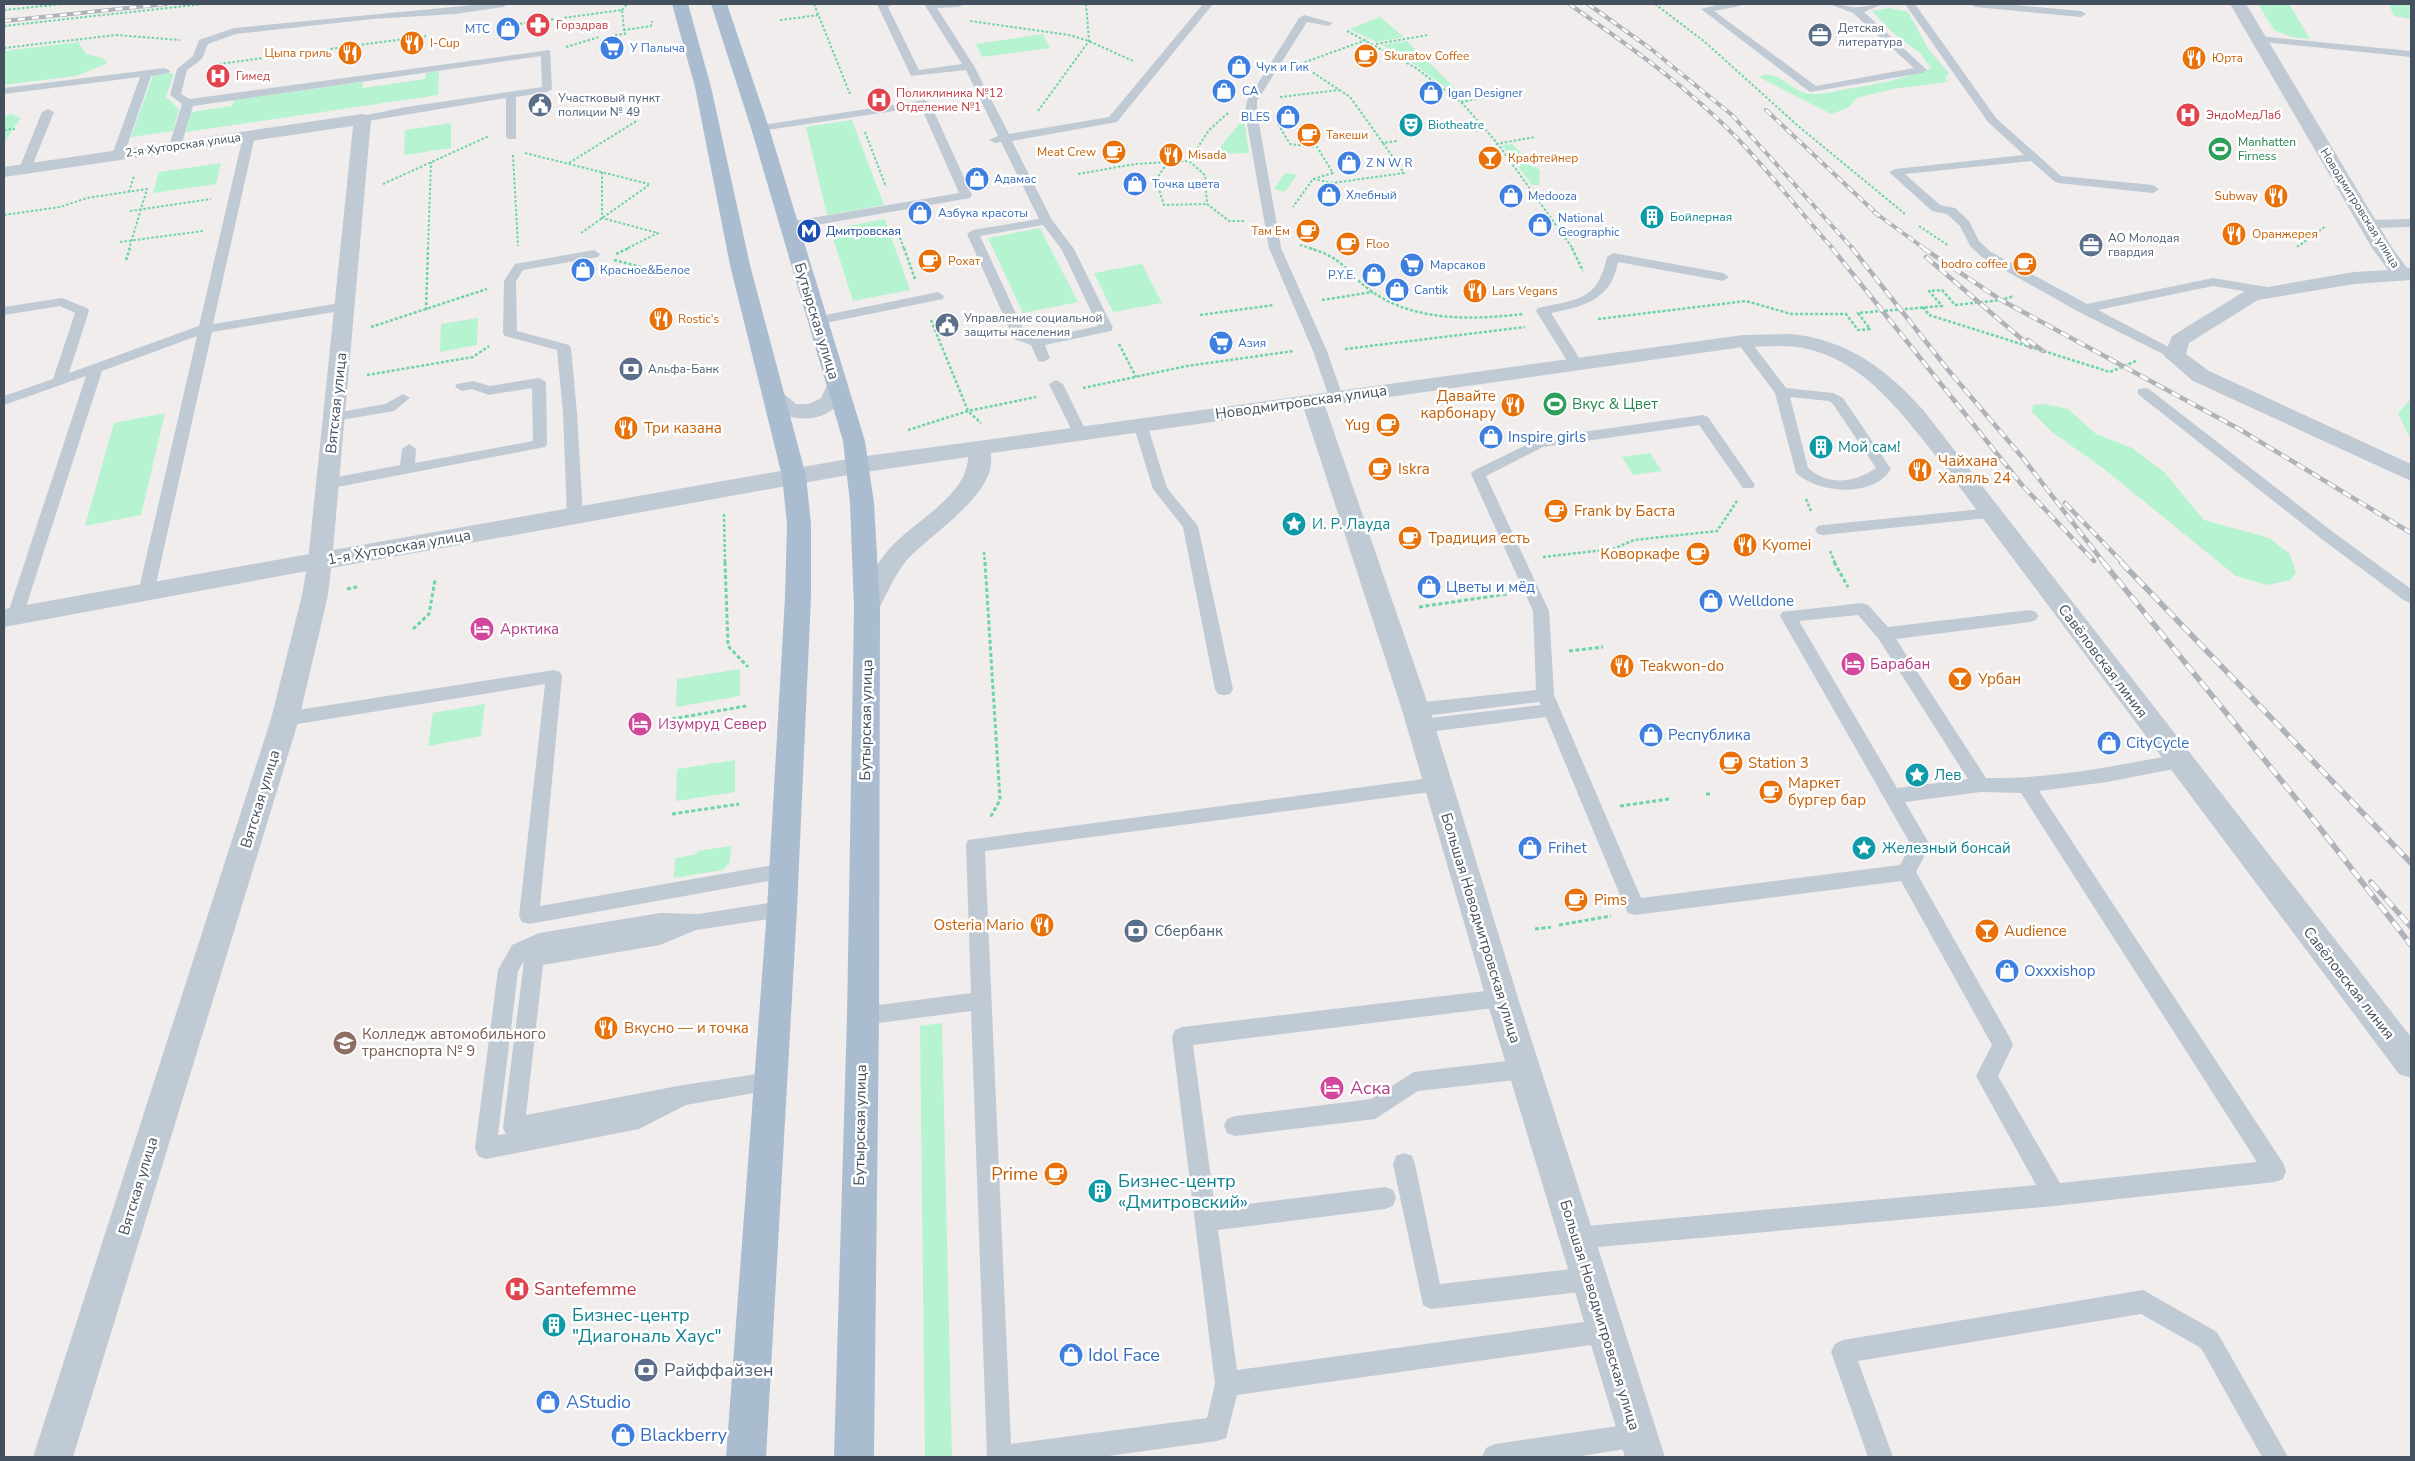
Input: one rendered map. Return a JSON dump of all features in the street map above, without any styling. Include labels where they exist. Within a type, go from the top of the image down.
[{"type":"main road","points":[[680,4],[703,86],[740,265],[794,476],[799,524],[798,597],[782,909],[746,1457]]},
{"type":"main road","name":"Бутырская улица","points":[[719,4],[760,128],[859,464],[867,608],[854,1457]]},
{"type":"street","name":"Новодмитровская улица","points":[[2238,4],[2257,40],[2382,248],[2407,274]]},
{"type":"street","name":"2-я Хуторская улица","points":[[4,172],[362,119]]},
{"type":"street","name":"Вятская улица","points":[[53,1457],[285,719],[315,595],[346,306],[362,119]]},
{"type":"street","name":"Новодмитровская улица","points":[[2175,356],[2179,340],[2252,295],[2354,278],[2407,274]]},
{"type":"street","name":"Новодмитровская улица","points":[[794,476],[983,438],[1080,433],[1743,341]]},
{"type":"street","name":"Савёловская линия","points":[[1743,341],[1796,341],[1843,353],[1891,386],[1992,513],[2411,1064]]},
{"type":"street","points":[[2175,356],[2201,376],[2411,473]]},
{"type":"street","points":[[775,398],[778,404],[785,409],[805,411],[816,409],[833,399],[837,393],[837,386]]},
{"type":"street","name":"Большая Новодмитровская улица","points":[[1312,400],[1418,718],[1502,998],[1641,1446]]},
{"type":"street","points":[[867,608],[882,574],[903,549],[949,508],[977,476],[983,438]]},
{"type":"street","name":"1-я Хуторская улица","points":[[9,617],[794,476]]},
{"type":"lane","points":[[362,119],[406,110],[548,89],[546,52],[188,103],[175,95],[182,69],[198,57],[203,42],[234,31],[374,16],[455,11],[503,4]]},
{"type":"lane","points":[[887,4],[882,4],[915,74],[969,66]]},
{"type":"lane","points":[[959,4],[929,5],[969,66],[1000,139],[1046,221],[1068,249],[1106,328],[1037,343],[1019,336],[973,234],[1046,221]]},
{"type":"lane","points":[[1000,139],[1113,120],[1208,4]]},
{"type":"lane","points":[[1737,4],[1706,9],[1814,90],[1922,70],[1858,11],[1834,4]]},
{"type":"lane","points":[[1858,11],[1878,4]]},
{"type":"lane","points":[[1910,4],[1992,120],[2058,179],[2153,189]]},
{"type":"lane","points":[[1975,4],[2081,14]]},
{"type":"lane","points":[[1328,23],[1304,18],[1251,112],[1275,248],[1320,351],[1336,397]]},
{"type":"lane","points":[[2257,40],[2411,54]]},
{"type":"lane","points":[[4,91],[165,71]]},
{"type":"lane","points":[[118,155],[147,73]]},
{"type":"lane","points":[[511,95],[512,134]]},
{"type":"lane","points":[[176,146],[188,103]]},
{"type":"lane","points":[[760,128],[925,103],[950,147],[966,195],[788,226]]},
{"type":"lane","points":[[25,169],[48,112]]},
{"type":"lane","points":[[146,593],[249,136]]},
{"type":"lane","points":[[2033,157],[1896,172],[1936,208],[1951,211],[1965,224],[1974,243],[1987,255],[2084,309],[2175,356]]},
{"type":"lane","points":[[2368,224],[2411,223]]},
{"type":"lane","points":[[575,516],[570,412],[564,348],[510,332],[510,281],[519,267],[594,254]]},
{"type":"lane","points":[[1576,364],[1543,311],[1568,305],[1590,296],[1604,285],[1613,257],[1723,277]]},
{"type":"lane","points":[[2084,309],[2213,282],[2268,291]]},
{"type":"lane","points":[[980,287],[995,284]]},
{"type":"lane","points":[[816,321],[938,296]]},
{"type":"lane","points":[[4,311],[62,302],[82,311],[59,382]]},
{"type":"lane","points":[[4,401],[204,330],[346,306]]},
{"type":"lane","points":[[1743,341],[1782,392],[1801,470],[1807,477],[1819,484],[1839,486],[1876,476],[1884,469],[1838,401],[1833,397],[1782,392]]},
{"type":"lane","points":[[1037,343],[1043,358]]},
{"type":"lane","points":[[9,617],[96,368]]},
{"type":"lane","points":[[328,484],[540,444],[539,382],[489,392],[473,385],[462,387]]},
{"type":"lane","points":[[1058,388],[1080,433]]},
{"type":"lane","points":[[2144,392],[2328,536],[2411,597]]},
{"type":"lane","points":[[334,418],[389,408],[403,398]]},
{"type":"lane","points":[[1748,485],[1703,420],[1540,443],[1478,474],[1541,611],[1543,654],[1549,702],[1635,907],[1906,872]]},
{"type":"lane","points":[[1140,424],[1160,489],[1190,526],[1224,689]]},
{"type":"lane","points":[[407,469],[409,449]]},
{"type":"lane","points":[[1823,530],[1992,513]]},
{"type":"lane","points":[[1906,872],[1921,845],[1788,616],[1862,609],[1884,634],[1981,785]]},
{"type":"lane","points":[[1884,634],[2030,616]]},
{"type":"lane","points":[[285,719],[554,676],[529,916],[784,871]]},
{"type":"lane","points":[[1418,718],[1549,702]]},
{"type":"lane","points":[[1892,796],[1981,785],[2026,786],[2108,775],[2179,761]]},
{"type":"lane","points":[[999,1457],[975,845],[1438,784]]},
{"type":"lane","points":[[1576,1238],[2054,1195],[2275,1171],[2026,786]]},
{"type":"lane","points":[[1906,872],[2004,1045],[1988,1076],[2054,1195]]},
{"type":"lane","points":[[683,1095],[639,1119],[486,1148],[508,970],[519,952],[538,942],[660,921],[698,922],[782,909]]},
{"type":"lane","points":[[698,922],[660,936],[534,958],[514,1128],[683,1095],[770,1082]]},
{"type":"lane","points":[[1010,1457],[1217,1429],[1228,1384],[1182,1037],[1502,998]]},
{"type":"lane","points":[[862,1016],[980,1001]]},
{"type":"lane","points":[[1235,1126],[1375,1109],[1414,1082],[1524,1069]]},
{"type":"lane","points":[[1404,1164],[1431,1297],[1589,1280]]},
{"type":"lane","points":[[1206,1220],[1385,1198]]},
{"type":"lane","points":[[1880,1457],[1843,1352],[2143,1302],[2209,1340],[2276,1457]]},
{"type":"lane","points":[[1228,1384],[1605,1330]]},
{"type":"lane","points":[[1495,1457],[1641,1446]]},
{"type":"path","points":[[4,10],[63,4]]},
{"type":"path","points":[[4,26],[203,4]]},
{"type":"path","points":[[506,25],[622,10],[627,4]]},
{"type":"path","points":[[1020,135],[1089,41],[1086,4]]},
{"type":"path","points":[[1655,4],[1676,17],[1735,66],[1782,111],[1909,217]]},
{"type":"path","points":[[615,35],[625,34],[622,10]]},
{"type":"path","points":[[780,20],[819,14]]},
{"type":"path","points":[[935,16],[1069,35],[1089,41],[1154,70]]},
{"type":"path","points":[[624,30],[652,26],[652,22]]},
{"type":"path","points":[[1328,23],[1375,44],[1422,73],[1461,102],[1485,129],[1572,246],[1582,269],[1590,296],[1606,318]]},
{"type":"path","points":[[4,48],[116,35],[203,42]]},
{"type":"path","points":[[1375,44],[1428,35]]},
{"type":"path","points":[[182,69],[428,36]]},
{"type":"path","points":[[546,52],[599,37]]},
{"type":"path","points":[[1313,179],[1333,182],[1404,173],[1350,98],[1300,64],[1367,40]]},
{"type":"path","points":[[1340,90],[1258,100],[1290,144],[1317,147],[1333,173],[1313,179],[1284,220],[1288,236],[1295,244],[1338,259],[1358,280],[1374,292],[1396,304],[1448,318],[1481,319],[1543,311]]},
{"type":"path","points":[[1461,102],[1492,96]]},
{"type":"path","points":[[568,164],[638,120]]},
{"type":"path","points":[[1475,131],[1485,129]]},
{"type":"path","points":[[382,184],[490,136],[512,134],[519,267]]},
{"type":"path","points":[[1496,144],[1535,137]]},
{"type":"path","points":[[1383,143],[1398,141]]},
{"type":"path","points":[[513,150],[650,184],[539,264]]},
{"type":"path","points":[[1078,174],[1135,164],[1188,161]]},
{"type":"path","points":[[426,310],[431,162]]},
{"type":"path","points":[[1168,163],[1156,180],[1164,205],[1207,204]]},
{"type":"path","points":[[602,172],[602,218]]},
{"type":"path","points":[[129,192],[134,176]]},
{"type":"path","points":[[4,216],[60,207],[87,198],[147,189],[126,260]]},
{"type":"path","points":[[130,211],[235,195]]},
{"type":"path","points":[[602,218],[658,233],[608,258],[665,273]]},
{"type":"path","points":[[1270,220],[1284,220]]},
{"type":"path","points":[[1916,223],[1957,251]]},
{"type":"path","points":[[2297,247],[2326,226]]},
{"type":"path","points":[[120,242],[131,242],[228,227]]},
{"type":"path","points":[[371,327],[510,281]]},
{"type":"path","points":[[1746,301],[1791,314],[1846,314],[1858,330],[1870,329],[1858,313],[1942,306],[1929,291],[1942,290],[1954,305],[2001,300],[2022,293],[2036,282]]},
{"type":"path","points":[[1923,307],[1930,315],[2110,372],[2139,360]]},
{"type":"path","points":[[367,375],[473,357],[510,332]]},
{"type":"path","points":[[1116,340],[1136,377]]},
{"type":"path","points":[[908,430],[968,411],[1058,388],[1136,377],[1187,366],[1285,352],[1320,351]]},
{"type":"path","points":[[968,411],[983,438]]},
{"type":"path","points":[[1517,560],[1614,549],[1634,540],[1717,531],[1748,485]]},
{"type":"path","points":[[724,512],[728,646],[748,667]]},
{"type":"path","points":[[1823,530],[1837,568],[1862,609]]},
{"type":"path","points":[[975,845],[1000,800],[984,552]]},
{"type":"path","points":[[413,629],[429,614],[435,580]]},
{"type":"path","points":[[347,589],[357,587]]},
{"type":"path","points":[[1419,607],[1532,591]]},
{"type":"path","points":[[1543,654],[1603,647]]},
{"type":"path","points":[[672,719],[746,706]]},
{"type":"path","points":[[1594,809],[1669,799]]},
{"type":"path","points":[[672,814],[739,804]]},
{"type":"path","points":[[1558,925],[1601,919],[1635,907]]},
{"type":"path","points":[[1534,929],[1551,927]]},
{"type":"green space","points":[[2258,4],[2289,4],[2310,39],[2292,37],[2274,30]]},
{"type":"green space","points":[[2389,4],[2411,4],[2411,19],[2394,16]]},
{"type":"green space","points":[[1890,8],[1908,12],[1929,50],[1949,73],[1945,77],[1948,82],[1893,89],[1864,96],[1856,99],[1848,108],[1831,114],[1759,77],[1773,76],[1804,93],[1819,94],[1887,82],[1931,68],[1920,53],[1892,32],[1872,11]]},
{"type":"green space","points":[[1380,17],[1404,37],[1376,42],[1349,29]]},
{"type":"green space","points":[[1043,34],[1050,48],[982,57],[976,44]]},
{"type":"green space","points":[[1407,41],[1466,99],[1462,100],[1417,66],[1382,45]]},
{"type":"green space","points":[[78,42],[86,54],[102,58],[108,63],[76,76],[4,85],[4,51]]},
{"type":"green space","points":[[439,71],[438,95],[186,132],[191,112],[232,106],[234,100],[363,82],[363,88],[425,79],[426,73]]},
{"type":"green space","points":[[174,73],[166,97],[179,109],[173,131],[131,137],[153,75]]},
{"type":"green space","points":[[11,114],[21,118],[5,141],[4,149],[4,116]]},
{"type":"green space","points":[[1244,118],[1249,153],[1219,154],[1221,146]]},
{"type":"green space","points":[[852,120],[884,205],[827,215],[806,127]]},
{"type":"green space","points":[[451,123],[451,148],[404,155],[405,130]]},
{"type":"green space","points":[[1512,144],[1540,171],[1539,185],[1532,185],[1502,145]]},
{"type":"green space","points":[[221,163],[216,184],[153,193],[159,172]]},
{"type":"green space","points":[[1285,173],[1297,175],[1285,192],[1274,189]]},
{"type":"green space","points":[[885,219],[910,290],[853,301],[830,229]]},
{"type":"green space","points":[[1040,228],[1078,302],[1023,313],[988,238]]},
{"type":"green space","points":[[1142,264],[1162,303],[1113,312],[1094,273]]},
{"type":"green space","points":[[478,318],[477,345],[440,352],[441,324]]},
{"type":"green space","points":[[2411,399],[2411,440],[2398,413]]},
{"type":"green space","points":[[2044,404],[2068,409],[2096,434],[2132,448],[2164,472],[2204,520],[2269,538],[2290,554],[2296,572],[2291,580],[2267,585],[2236,576],[2104,469],[2052,432],[2032,412],[2033,405]]},
{"type":"green space","points":[[165,413],[141,515],[85,526],[114,423]]},
{"type":"green space","points":[[1650,453],[1662,471],[1633,475],[1622,457]]},
{"type":"green space","points":[[740,669],[740,696],[676,707],[677,679]]},
{"type":"green space","points":[[485,704],[481,736],[428,746],[433,713]]},
{"type":"green space","points":[[735,760],[735,792],[676,801],[677,769]]},
{"type":"green space","points":[[731,846],[730,862],[723,870],[674,878],[675,858],[697,854],[697,851]]},
{"type":"green space","points":[[942,1023],[952,1457],[925,1457],[920,1026]]},
{"type":"railway","points":[[4,21],[166,4]]},
{"type":"railway","points":[[1569,4],[1657,67],[1719,120],[1750,152],[1833,249]]},
{"type":"railway","points":[[1588,4],[1651,49],[1732,115],[1853,249]]},
{"type":"railway","points":[[1766,110],[1877,214]]},
{"type":"railway","points":[[1874,212],[1877,214]]},
{"type":"railway","points":[[1877,214],[1925,249]]},
{"type":"railway","points":[[1832,248],[2022,485],[2094,561]]},
{"type":"railway","points":[[1852,248],[1949,371],[2022,457],[2104,563]]},
{"type":"railway","points":[[1923,248],[2001,300],[2239,429],[2411,533]]},
{"type":"railway","points":[[1926,257],[2031,347]]},
{"type":"railway","points":[[2028,340],[2043,351]]},
{"type":"railway","points":[[2065,503],[2123,563]]},
{"type":"railway","points":[[2103,562],[2316,823],[2411,945]]},
{"type":"railway","points":[[2121,562],[2411,863]]},
{"type":"railway","points":[[2371,882],[2411,927]]},
{"type":"place","name":"Горздрав","points":[[538,25]]},
{"type":"place","name":"МТС","points":[[508,29]]},
{"type":"place","name":"Детская литература","points":[[1820,35]]},
{"type":"place","name":"I-Cup","points":[[412,43]]},
{"type":"place","name":"У Палыча","points":[[612,48]]},
{"type":"place","name":"Цыпа гриль","points":[[350,53]]},
{"type":"place","name":"Skuratov Coffee","points":[[1366,56]]},
{"type":"place","name":"Юрта","points":[[2194,58]]},
{"type":"place","name":"Чук и Гик","points":[[1239,67]]},
{"type":"place","name":"Гимед","points":[[218,76]]},
{"type":"place","name":"CA","points":[[1224,91]]},
{"type":"place","name":"Igan Designer","points":[[1431,93]]},
{"type":"place","name":"Поликлиника №12 Отделение №1","points":[[879,100]]},
{"type":"place","name":"Участковый пункт полиции № 49","points":[[540,105]]},
{"type":"place","name":"ЭндоМедЛаб","points":[[2188,115]]},
{"type":"place","name":"BLES","points":[[1288,117]]},
{"type":"place","name":"Biotheatre","points":[[1411,125]]},
{"type":"place","name":"Такеши","points":[[1309,135]]},
{"type":"place","name":"Manhatten Firness","points":[[2220,149]]},
{"type":"place","name":"Meat Crew","points":[[1114,152]]},
{"type":"place","name":"Misada","points":[[1171,155]]},
{"type":"place","name":"Крафтейнер","points":[[1490,158]]},
{"type":"place","name":"Z N W R","points":[[1349,163]]},
{"type":"place","name":"Адамас","points":[[977,179]]},
{"type":"place","name":"Точка цвета","points":[[1135,184]]},
{"type":"place","name":"Хлебный","points":[[1329,195]]},
{"type":"place","name":"Medooza","points":[[1511,196]]},
{"type":"place","name":"Subway","points":[[2276,196]]},
{"type":"place","name":"Азбука красоты","points":[[920,213]]},
{"type":"place","name":"Бойлерная","points":[[1652,217]]},
{"type":"place","name":"National Geographic","points":[[1540,225]]},
{"type":"place","name":"Дмитровская","points":[[809,231]]},
{"type":"place","name":"Там Ем","points":[[1308,231]]},
{"type":"place","name":"Оранжерея","points":[[2234,234]]},
{"type":"place","name":"Floo","points":[[1348,244]]},
{"type":"place","name":"АО Молодая гвардия","points":[[2091,245]]},
{"type":"place","name":"Рохат","points":[[930,261]]},
{"type":"place","name":"bodro coffee","points":[[2025,264]]},
{"type":"place","name":"Марсаков","points":[[1412,265]]},
{"type":"place","name":"Красное&Белое","points":[[583,270]]},
{"type":"place","name":"P.Y.E.","points":[[1374,275]]},
{"type":"place","name":"Cantik","points":[[1397,290]]},
{"type":"place","name":"Lars Vegans","points":[[1475,291]]},
{"type":"place","name":"Rostic's","points":[[661,319]]},
{"type":"place","name":"Управление социальной защиты населения","points":[[947,325]]},
{"type":"place","name":"Азия","points":[[1221,343]]},
{"type":"place","name":"Альфа-Банк","points":[[631,369]]},
{"type":"place","name":"Вкус & Цвет","points":[[1555,404]]},
{"type":"place","name":"Давайте карбонару","points":[[1513,405]]},
{"type":"place","name":"Yug","points":[[1388,425]]},
{"type":"place","name":"Три казана","points":[[626,428]]},
{"type":"place","name":"Inspire girls","points":[[1491,437]]},
{"type":"place","name":"Мой сам!","points":[[1821,447]]},
{"type":"place","name":"Iskra","points":[[1380,469]]},
{"type":"place","name":"Чайхана Халяль 24","points":[[1920,470]]},
{"type":"place","name":"Frank by Баста","points":[[1556,511]]},
{"type":"place","name":"И. Р. Лауда","points":[[1294,524]]},
{"type":"place","name":"Традиция есть","points":[[1410,538]]},
{"type":"place","name":"Kyomei","points":[[1745,545]]},
{"type":"place","name":"Коворкафе","points":[[1698,554]]},
{"type":"place","name":"Цветы и мёд","points":[[1429,587]]},
{"type":"place","name":"Welldone","points":[[1711,601]]},
{"type":"place","name":"Арктика","points":[[482,629]]},
{"type":"place","name":"Барабан","points":[[1853,664]]},
{"type":"place","name":"Teakwon-do","points":[[1622,666]]},
{"type":"place","name":"Урбан","points":[[1960,679]]},
{"type":"place","name":"Изумруд Север","points":[[640,724]]},
{"type":"place","name":"Республика","points":[[1651,735]]},
{"type":"place","name":"CityCycle","points":[[2109,743]]},
{"type":"place","name":"Station 3","points":[[1731,763]]},
{"type":"place","name":"Лев","points":[[1917,775]]},
{"type":"place","name":"Маркет бургер бар","points":[[1771,792]]},
{"type":"place","name":"Frihet","points":[[1530,848]]},
{"type":"place","name":"Железный бонсай","points":[[1864,848]]},
{"type":"place","name":"Pims","points":[[1576,900]]},
{"type":"place","name":"Osteria Mario","points":[[1042,925]]},
{"type":"place","name":"Сбербанк","points":[[1136,931]]},
{"type":"place","name":"Audience","points":[[1987,931]]},
{"type":"place","name":"Oxxxishop","points":[[2007,971]]},
{"type":"place","name":"Вкусно — и точка","points":[[606,1028]]},
{"type":"place","name":"Колледж автомобильного транспорта № 9","points":[[345,1043]]},
{"type":"place","name":"Аска","points":[[1332,1088]]},
{"type":"place","name":"Prime","points":[[1056,1174]]},
{"type":"place","name":"Бизнес-центр «Дмитровский»","points":[[1100,1191]]},
{"type":"place","name":"Santefemme","points":[[517,1289]]},
{"type":"place","name":"Бизнес-центр \"Диагональ Хаус\"","points":[[554,1325]]},
{"type":"place","name":"Idol Face","points":[[1071,1355]]},
{"type":"place","name":"Райффайзен","points":[[646,1370]]},
{"type":"place","name":"AStudio","points":[[548,1402]]},
{"type":"place","name":"Blackberry","points":[[623,1435]]}]
